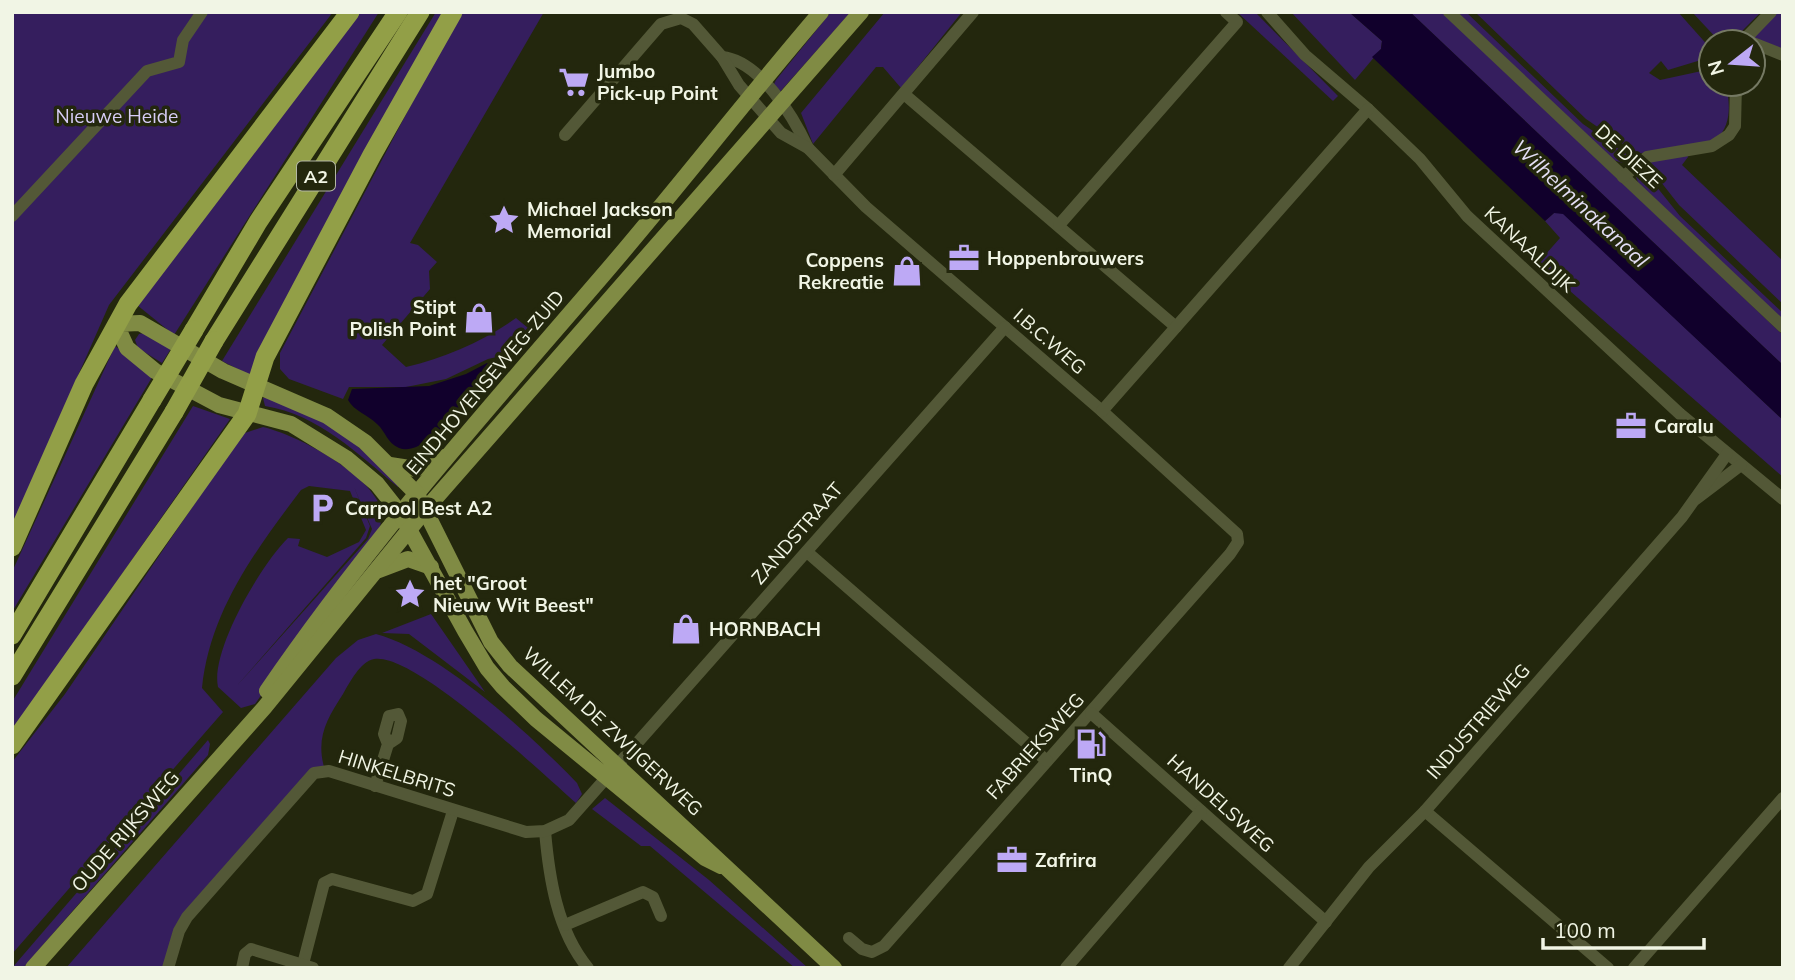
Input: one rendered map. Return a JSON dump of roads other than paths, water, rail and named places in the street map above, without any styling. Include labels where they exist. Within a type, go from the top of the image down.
[{"type":"highway","points":[[12,547],[84,384],[116,324],[136,293],[350,12]]},
{"type":"highway","name":"A2","points":[[12,635],[258,222],[398,12]]},
{"type":"highway","name":"A2","points":[[12,676],[174,412],[214,341],[421,12]]},
{"type":"highway","name":"A2","points":[[255,385],[265,357],[308,274],[453,12]]},
{"type":"highway","points":[[12,745],[247,414],[255,385]]},
{"type":"main road","name":"EINDHOVENSEWEG-ZUID","points":[[116,324],[140,324],[170,343],[255,385],[327,416],[365,442],[417,494],[821,12]]},
{"type":"main road","name":"EINDHOVENSEWEG-ZUID","points":[[410,529],[782,105],[860,12]]},
{"type":"main road","points":[[116,324],[127,348],[155,371],[205,399],[247,414],[291,424],[325,443],[377,484],[400,513]]},
{"type":"main road","points":[[390,465],[420,468],[453,452]]},
{"type":"main road","name":"WILLEM DE ZWIJGERWEG","points":[[417,494],[491,642],[529,686],[613,772]]},
{"type":"main road","name":"OUDE RIJKSWEG","points":[[248,722],[324,609],[417,494]]},
{"type":"main road","name":"WILLEM DE ZWIJGERWEG","points":[[400,513],[487,668],[536,719],[613,772],[710,851],[721,866],[834,968]]},
{"type":"main road","name":"OUDE RIJKSWEG","points":[[33,968],[248,722],[316,649],[410,529]]},
{"type":"main road","points":[[377,572],[408,559],[431,567]]},
{"type":"street","points":[[12,216],[147,71],[179,62],[184,40],[202,12]]},
{"type":"street","points":[[834,175],[973,12]]},
{"type":"street","points":[[1059,225],[1237,22],[1226,12]]},
{"type":"street","name":"KANAALDIJK","points":[[1267,12],[1305,55],[1368,108],[1420,159],[1467,216],[1620,360],[1783,499]]},
{"type":"street","name":"DE DIEZE","points":[[1449,12],[1783,327]]},
{"type":"street","points":[[1758,28],[1771,12]]},
{"type":"street","points":[[565,135],[661,24],[670,19],[681,18],[693,24],[723,57]]},
{"type":"street","name":"I.B.C.WEG","points":[[723,57],[738,58],[762,80],[793,118],[808,149]]},
{"type":"street","name":"I.B.C.WEG","points":[[723,57],[736,80],[781,133],[808,149],[834,175],[1231,526],[1238,538]]},
{"type":"street","points":[[904,94],[1175,327]]},
{"type":"street","points":[[1623,177],[1647,156],[1712,146],[1729,135],[1735,126],[1736,98]]},
{"type":"street","points":[[1102,411],[1368,108]]},
{"type":"street","name":"ZANDSTRAAT","points":[[613,772],[1005,327]]},
{"type":"street","name":"INDUSTRIEWEG","points":[[1289,968],[1369,867],[1425,811],[1696,500],[1727,454]]},
{"type":"street","name":"INDUSTRIEWEG","points":[[1696,500],[1741,465]]},
{"type":"street","name":"FABRIEKSWEG","points":[[849,938],[862,949],[872,953],[884,946],[1230,554],[1238,538]]},
{"type":"street","points":[[807,552],[1047,761]]},
{"type":"street","name":"HANDELSWEG","points":[[1091,713],[1325,922]]},
{"type":"street","points":[[375,786],[388,744]]},
{"type":"street","name":"HINKELBRITS","points":[[168,968],[179,931],[187,917],[314,773],[329,771],[526,832],[545,831]]},
{"type":"street","points":[[588,968],[565,925],[549,873],[545,831],[569,820],[613,772]]},
{"type":"street","points":[[1636,967],[1783,797]]},
{"type":"street","points":[[242,968],[245,954],[251,949],[308,966],[324,883],[332,879],[413,901],[421,900],[427,894],[453,811]]},
{"type":"street","points":[[1066,968],[1201,811]]},
{"type":"street","points":[[1425,811],[1608,968]]},
{"type":"street","points":[[565,925],[643,892],[653,897],[661,916]]},
{"type":"water","name":"Wilhelminakanaal","points":[[1349,12],[1410,12],[1783,365],[1783,420],[1563,214],[1554,213],[1545,221],[1372,57],[1381,49],[1382,41]]},
{"type":"water","points":[[487,363],[493,366],[488,374],[448,422],[423,444],[410,449],[395,446],[377,424],[348,400],[352,389],[429,386],[466,374]]},
{"type":"place","name":"Jumbo Pick-up Point","points":[[574,82]]},
{"type":"place","name":"Michael Jackson Memorial","points":[[504,220]]},
{"type":"place","name":"Hoppenbrouwers","points":[[964,258]]},
{"type":"place","name":"Coppens Rekreatie","points":[[907,271]]},
{"type":"place","name":"Stipt Polish Point","points":[[479,318]]},
{"type":"place","name":"Caralu","points":[[1631,426]]},
{"type":"place","name":"Carpool Best A2","points":[[322,508]]},
{"type":"place","name":"het \"Groot Nieuw Wit Beest\"","points":[[410,594]]},
{"type":"place","name":"HORNBACH","points":[[686,629]]},
{"type":"place","name":"TinQ","points":[[1091,744]]},
{"type":"place","name":"Zafrira","points":[[1012,860]]},
{"type":"park label","name":"Nieuwe Heide","points":[[117,116]]}]
